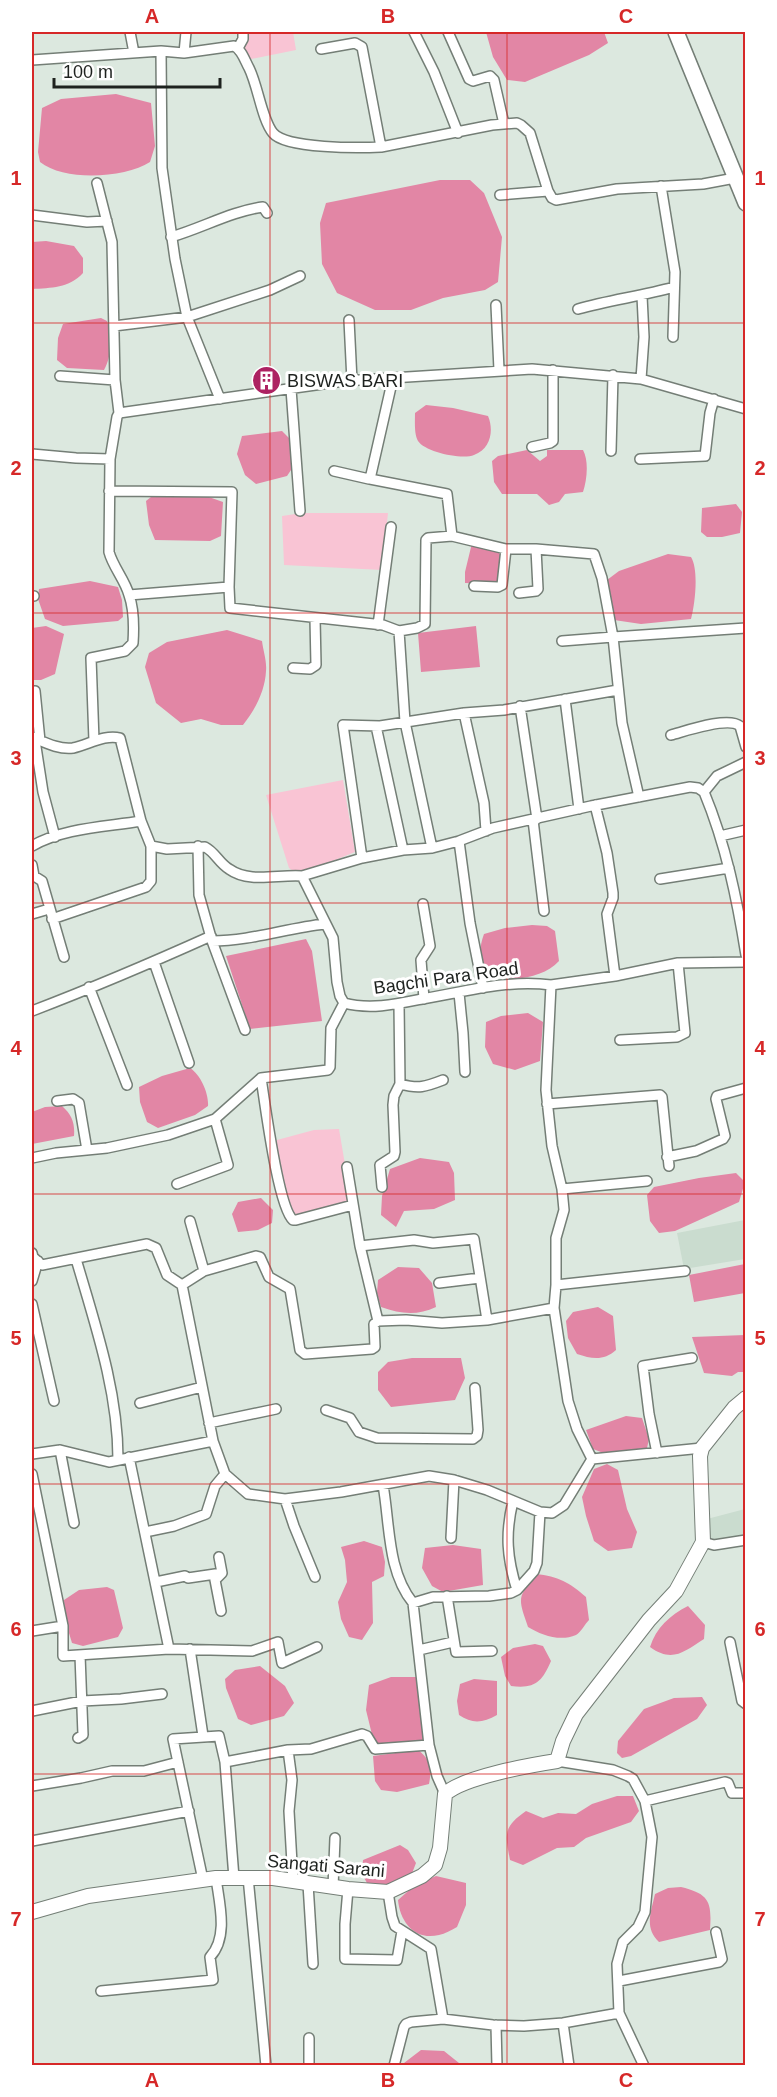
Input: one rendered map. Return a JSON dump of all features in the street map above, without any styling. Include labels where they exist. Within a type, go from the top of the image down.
[{"type":"main road","points":[[676,32],[745,203]]},
{"type":"street","points":[[130,32],[134,53]]},
{"type":"street","points":[[184,53],[186,32]]},
{"type":"street","points":[[238,48],[243,39],[243,32]]},
{"type":"street","points":[[414,32],[434,72],[458,133]]},
{"type":"street","points":[[448,32],[469,79],[473,81],[490,76],[494,80],[504,124]]},
{"type":"street","points":[[321,49],[360,44],[381,147]]},
{"type":"street","points":[[32,60],[161,51],[184,53],[234,46],[238,48],[255,79],[273,133],[281,139],[298,144],[381,147],[492,125],[521,125],[530,133],[548,191],[556,200],[617,189],[703,184],[735,178]]},
{"type":"street","points":[[161,51],[162,168],[171,237],[187,317],[220,399]]},
{"type":"street","points":[[94,741],[90,659],[125,651],[134,643],[129,595],[111,561],[109,552],[110,459],[118,415],[114,380],[112,242],[97,183]]},
{"type":"street","points":[[661,186],[675,272],[673,337]]},
{"type":"street","points":[[500,195],[548,191]]},
{"type":"street","points":[[171,237],[242,211],[261,207],[265,208],[267,213]]},
{"type":"street","points":[[32,215],[87,222],[107,221]]},
{"type":"street","points":[[114,326],[187,317],[270,290],[300,276]]},
{"type":"street","points":[[578,309],[674,287]]},
{"type":"street","points":[[641,380],[644,337],[642,296]]},
{"type":"street","points":[[496,305],[499,370]]},
{"type":"street","points":[[349,320],[352,381]]},
{"type":"street","points":[[118,415],[126,410],[163,408],[352,381],[532,369],[613,375],[641,380],[746,409]]},
{"type":"street","points":[[532,447],[553,441],[553,370]]},
{"type":"street","points":[[611,451],[613,375]]},
{"type":"street","points":[[60,376],[114,380]]},
{"type":"street","points":[[369,479],[393,378]]},
{"type":"street","points":[[291,388],[300,511]]},
{"type":"street","points":[[640,459],[704,456],[714,399]]},
{"type":"street","points":[[32,454],[110,459]]},
{"type":"street","points":[[334,471],[447,494],[452,536]]},
{"type":"street","points":[[110,491],[232,492],[229,603],[230,608],[234,610],[378,625],[399,631],[425,624],[426,540],[428,538],[452,536],[506,549],[594,554],[602,578],[613,636],[622,723],[639,797]]},
{"type":"street","points":[[378,625],[391,527]]},
{"type":"street","points":[[474,586],[498,587],[502,585],[506,549]]},
{"type":"street","points":[[519,593],[538,589],[536,549]]},
{"type":"street","points":[[129,595],[229,587]]},
{"type":"street","points":[[293,668],[310,669],[316,665],[315,618]]},
{"type":"street","points":[[562,641],[746,628]]},
{"type":"street","points":[[399,631],[405,722],[432,848]]},
{"type":"street","points":[[362,858],[343,725],[376,726],[464,713],[504,710],[618,690]]},
{"type":"street","points":[[35,691],[34,738],[43,792],[55,837]]},
{"type":"street","points":[[565,699],[579,809]]},
{"type":"street","points":[[520,706],[544,911]]},
{"type":"street","points":[[464,713],[484,803],[486,831]]},
{"type":"street","points":[[671,735],[708,725],[735,723],[740,726],[746,747]]},
{"type":"street","points":[[376,726],[403,850]]},
{"type":"street","points":[[32,914],[50,914],[146,887],[151,881],[151,846],[141,821],[120,738],[112,737],[69,748],[34,738]]},
{"type":"street","points":[[704,792],[717,776],[746,762]]},
{"type":"street","points":[[151,846],[167,849],[198,846],[210,849],[233,872],[254,878],[287,874],[302,876],[362,858],[459,842],[486,831],[595,805],[698,788],[704,792],[720,836],[743,922],[746,955]]},
{"type":"street","points":[[595,805],[607,853],[613,893],[607,914],[615,976]]},
{"type":"street","points":[[32,846],[83,830],[141,821]]},
{"type":"street","points":[[720,836],[746,830]]},
{"type":"street","points":[[459,842],[470,923],[483,988]]},
{"type":"street","points":[[198,846],[199,895],[212,939],[245,1030]]},
{"type":"street","points":[[32,865],[34,876],[42,881],[64,957]]},
{"type":"street","points":[[660,879],[729,868]]},
{"type":"street","points":[[32,1158],[168,1135],[215,1119],[261,1078],[329,1069],[331,1028],[344,1003],[339,989],[333,939],[302,876]]},
{"type":"street","points":[[423,904],[430,946],[421,960],[424,999]]},
{"type":"street","points":[[32,1011],[212,939],[234,941],[303,926],[325,924]]},
{"type":"street","points":[[154,962],[189,1064]]},
{"type":"street","name":"Bagchi Para Road","points":[[344,1003],[388,1006],[483,988],[536,982],[551,984],[615,976],[678,963],[746,962]]},
{"type":"street","points":[[620,1040],[677,1037],[685,1033],[678,963]]},
{"type":"street","points":[[551,984],[547,1104],[552,1146],[562,1189],[563,1217],[556,1238],[554,1308],[568,1401],[577,1429],[592,1460]]},
{"type":"street","points":[[88,987],[127,1085]]},
{"type":"street","points":[[459,993],[464,1033],[465,1072]]},
{"type":"street","points":[[382,1187],[380,1165],[394,1156],[395,1152],[393,1105],[394,1096],[400,1084],[399,1004]]},
{"type":"street","points":[[261,1078],[279,1185],[288,1216],[296,1220],[353,1204]]},
{"type":"street","points":[[400,1084],[414,1088],[443,1080]]},
{"type":"street","points":[[547,1104],[660,1095],[668,1161],[723,1139],[725,1136],[717,1096],[746,1088]]},
{"type":"street","points":[[57,1101],[73,1100],[79,1103],[87,1150]]},
{"type":"street","points":[[177,1184],[228,1165],[215,1119]]},
{"type":"street","points":[[347,1167],[360,1246],[378,1321]]},
{"type":"street","points":[[562,1189],[647,1181]]},
{"type":"street","points":[[190,1221],[204,1271]]},
{"type":"street","points":[[360,1246],[414,1240],[433,1243],[474,1239],[487,1320]]},
{"type":"street","points":[[34,1257],[42,1265],[152,1245],[156,1248],[168,1275],[182,1285],[213,1442],[225,1474],[248,1494],[285,1499],[429,1476],[487,1490],[540,1512],[552,1513],[564,1506],[592,1460]]},
{"type":"street","points":[[182,1285],[204,1271],[256,1256],[260,1257],[269,1277],[286,1286],[291,1292],[302,1353],[372,1349],[375,1347],[374,1324],[378,1321],[406,1320],[442,1323],[487,1320],[554,1308]]},
{"type":"street","points":[[32,1281],[34,1257]]},
{"type":"street","points":[[76,1259],[106,1371],[118,1435],[118,1459]]},
{"type":"street","points":[[556,1285],[685,1271]]},
{"type":"street","points":[[438,1283],[480,1278]]},
{"type":"street","points":[[32,1304],[54,1401]]},
{"type":"street","points":[[657,1453],[643,1366],[692,1358]]},
{"type":"street","points":[[140,1403],[202,1387]]},
{"type":"street","points":[[326,1410],[350,1418],[359,1432],[377,1438],[473,1439],[477,1436],[478,1430],[475,1388]]},
{"type":"street","points":[[557,1761],[563,1741],[576,1714],[649,1620],[681,1585],[704,1542],[700,1456],[702,1448],[734,1408],[746,1398]]},
{"type":"street","points":[[209,1423],[276,1409]]},
{"type":"street","points":[[32,1454],[60,1449],[109,1462],[213,1442]]},
{"type":"street","points":[[592,1460],[702,1448]]},
{"type":"street","points":[[60,1449],[74,1523]]},
{"type":"street","points":[[129,1457],[170,1649]]},
{"type":"street","points":[[32,1474],[63,1626],[63,1656],[170,1649],[252,1651],[278,1642],[282,1663],[317,1647]]},
{"type":"street","points":[[145,1532],[174,1526],[206,1514],[215,1486],[225,1474]]},
{"type":"street","points":[[451,1538],[453,1480]]},
{"type":"street","points":[[383,1485],[393,1558],[402,1587],[413,1603],[429,1745],[437,1776],[445,1794],[450,1789],[475,1780],[557,1761],[613,1770],[628,1776],[633,1779],[645,1801],[652,1837],[645,1912],[638,1927],[623,1942],[617,1964],[619,2013],[644,2066]]},
{"type":"street","points":[[285,1499],[315,1577]]},
{"type":"street","points":[[513,1501],[507,1535],[511,1569],[517,1590]]},
{"type":"street","points":[[413,1603],[433,1597],[489,1596],[517,1590],[534,1571],[537,1563],[540,1512]]},
{"type":"street","points":[[704,1542],[714,1545],[746,1540]]},
{"type":"street","points":[[219,1557],[222,1573]]},
{"type":"street","points":[[156,1582],[185,1576],[188,1578],[222,1573]]},
{"type":"street","points":[[221,1611],[215,1580],[222,1573]]},
{"type":"street","points":[[447,1596],[456,1652],[492,1651]]},
{"type":"street","points":[[32,1631],[63,1626]]},
{"type":"street","points":[[419,1650],[453,1642]]},
{"type":"street","points":[[730,1642],[742,1701],[746,1704]]},
{"type":"street","points":[[190,1649],[203,1736]]},
{"type":"street","points":[[78,1738],[83,1735],[80,1655]]},
{"type":"street","points":[[32,1711],[82,1701],[162,1694]]},
{"type":"street","points":[[225,1762],[288,1750],[311,1749],[362,1734],[367,1736],[375,1749],[429,1745]]},
{"type":"street","points":[[101,1991],[213,1980],[210,1957],[219,1948],[221,1926],[210,1879],[189,1811],[173,1739],[219,1736],[225,1762],[266,2066]]},
{"type":"street","points":[[288,1750],[292,1780],[289,1811],[293,1881]]},
{"type":"street","points":[[32,1786],[112,1771],[144,1771],[178,1762]]},
{"type":"street","points":[[645,1801],[725,1782],[728,1783],[732,1793],[746,1793]]},
{"type":"street","name":"Sangati Sarani","points":[[32,1912],[88,1896],[210,1879],[293,1881],[388,1892],[422,1876],[435,1865],[440,1848],[445,1794]]},
{"type":"street","points":[[32,1841],[189,1811]]},
{"type":"street","points":[[333,1887],[335,1838]]},
{"type":"street","points":[[308,1884],[313,1964]]},
{"type":"street","points":[[348,1889],[345,1959],[397,1960],[402,1931]]},
{"type":"street","points":[[388,1892],[392,1917],[396,1926],[431,1948],[443,2019]]},
{"type":"street","points":[[619,1981],[719,1962],[722,1959],[716,1932]]},
{"type":"street","points":[[382,2066],[394,2064],[406,2024],[443,2019],[496,2025],[562,2023],[619,2013]]},
{"type":"street","points":[[562,2023],[569,2066]]},
{"type":"street","points":[[496,2025],[498,2066]]},
{"type":"street","points":[[309,2038],[309,2066]]},
{"type":"shaded area","points":[[245,32],[293,32],[296,50],[251,59],[240,49]]},
{"type":"shaded area","points":[[486,32],[604,32],[608,43],[589,55],[525,82],[507,80],[493,57]]},
{"type":"shaded area","points":[[116,94],[151,103],[155,146],[150,162],[126,172],[95,176],[64,173],[40,162],[38,152],[42,108],[61,99]]},
{"type":"shaded area","points":[[440,180],[470,180],[484,193],[502,237],[498,282],[485,290],[443,298],[411,310],[375,310],[337,293],[322,264],[320,223],[326,203]]},
{"type":"shaded area","points":[[46,241],[74,246],[83,258],[83,273],[66,284],[32,289],[32,242]]},
{"type":"shaded area","points":[[101,318],[107,321],[110,333],[109,359],[104,370],[67,368],[57,360],[58,338],[63,324]]},
{"type":"shaded area","points":[[426,405],[488,416],[491,433],[487,444],[480,452],[468,456],[444,454],[428,449],[418,441],[415,427],[415,413]]},
{"type":"shaded area","points":[[282,431],[289,438],[293,467],[287,476],[256,484],[245,475],[237,454],[242,436]]},
{"type":"shaded area","points":[[527,450],[540,461],[547,456],[547,450],[583,450],[587,471],[583,492],[565,494],[559,502],[549,505],[537,494],[502,494],[494,482],[492,461],[498,456]]},
{"type":"shaded area","points":[[156,493],[206,496],[223,502],[221,536],[210,541],[155,540],[149,525],[146,501]]},
{"type":"shaded area","points":[[736,504],[742,512],[740,533],[722,537],[707,537],[701,532],[702,508]]},
{"type":"shaded area","points":[[302,513],[388,513],[382,570],[284,565],[282,516]]},
{"type":"shaded area","points":[[472,543],[499,550],[501,560],[498,584],[465,583],[465,572]]},
{"type":"shaded area","points":[[668,554],[691,557],[695,570],[696,587],[691,619],[641,624],[614,620],[603,583],[619,571]]},
{"type":"shaded area","points":[[90,581],[118,587],[122,600],[123,617],[118,621],[63,626],[45,619],[38,599],[39,589]]},
{"type":"shaded area","points":[[46,626],[64,634],[55,674],[41,680],[32,680],[32,628]]},
{"type":"shaded area","points":[[476,626],[480,667],[421,672],[418,633]]},
{"type":"shaded area","points":[[227,630],[262,641],[266,671],[259,700],[243,725],[221,725],[201,719],[181,723],[156,703],[145,667],[149,653],[167,642]]},
{"type":"shaded area","points":[[343,780],[355,852],[298,875],[289,868],[266,795]]},
{"type":"shaded area","points":[[547,926],[555,931],[559,961],[548,970],[534,976],[505,978],[492,973],[484,964],[480,951],[484,934],[505,928]]},
{"type":"shaded area","points":[[306,939],[312,951],[322,1021],[250,1029],[226,956]]},
{"type":"shaded area","points":[[528,1013],[543,1022],[540,1061],[515,1070],[493,1064],[485,1047],[486,1022],[501,1016]]},
{"type":"shaded area","points":[[190,1068],[204,1085],[208,1106],[195,1115],[158,1128],[147,1122],[140,1102],[139,1087],[162,1076]]},
{"type":"shaded area","points":[[62,1106],[72,1120],[74,1136],[32,1144],[32,1112],[45,1107]]},
{"type":"shaded area","points":[[339,1129],[352,1206],[285,1219],[275,1190],[277,1140],[314,1130]]},
{"type":"shaded area","points":[[420,1158],[449,1162],[454,1173],[455,1200],[434,1209],[404,1211],[396,1227],[381,1215],[382,1196],[390,1169]]},
{"type":"shaded area","points":[[736,1173],[745,1182],[739,1202],[675,1231],[659,1233],[650,1221],[647,1195],[654,1187]]},
{"type":"shaded area","points":[[261,1198],[273,1210],[272,1223],[258,1230],[238,1232],[232,1214],[238,1202]]},
{"type":"shaded area","points":[[745,1220],[745,1259],[684,1269],[677,1233]]},
{"type":"shaded area","points":[[745,1264],[745,1293],[694,1302],[689,1275]]},
{"type":"shaded area","points":[[398,1267],[419,1268],[432,1283],[436,1307],[422,1312],[409,1313],[381,1307],[377,1293],[378,1280]]},
{"type":"shaded area","points":[[598,1307],[613,1316],[616,1350],[607,1356],[598,1358],[577,1354],[568,1338],[566,1321],[573,1312]]},
{"type":"shaded area","points":[[745,1335],[745,1372],[738,1372],[732,1376],[704,1373],[692,1337]]},
{"type":"shaded area","points":[[412,1358],[461,1358],[465,1378],[455,1400],[391,1407],[378,1390],[378,1372],[388,1362]]},
{"type":"shaded area","points":[[626,1416],[642,1418],[649,1439],[647,1448],[606,1454],[593,1449],[586,1430]]},
{"type":"shaded area","points":[[607,1464],[618,1470],[627,1509],[637,1532],[632,1548],[608,1551],[594,1541],[586,1516],[582,1497],[594,1469]]},
{"type":"shaded area","points":[[745,1509],[745,1536],[714,1543],[707,1540],[707,1519]]},
{"type":"shaded area","points":[[364,1541],[382,1547],[385,1562],[384,1576],[372,1582],[373,1623],[362,1640],[349,1637],[341,1619],[338,1602],[347,1582],[341,1547]]},
{"type":"shaded area","points":[[453,1545],[481,1549],[483,1585],[443,1592],[432,1586],[422,1568],[425,1548]]},
{"type":"shaded area","points":[[536,1574],[551,1576],[563,1581],[586,1597],[589,1620],[576,1635],[564,1638],[551,1637],[528,1627],[521,1599],[525,1588]]},
{"type":"shaded area","points":[[107,1587],[114,1590],[123,1628],[118,1637],[83,1646],[72,1643],[65,1620],[64,1600],[79,1590]]},
{"type":"shaded area","points":[[688,1606],[705,1625],[704,1639],[678,1654],[665,1654],[650,1647],[664,1623]]},
{"type":"shaded area","points":[[535,1644],[543,1646],[551,1661],[544,1674],[532,1685],[511,1686],[505,1676],[501,1657],[513,1648]]},
{"type":"shaded area","points":[[260,1666],[285,1686],[294,1703],[284,1716],[251,1725],[238,1719],[226,1688],[225,1679],[235,1670]]},
{"type":"shaded area","points":[[391,1677],[417,1677],[424,1740],[375,1747],[366,1710],[369,1685]]},
{"type":"shaded area","points":[[474,1679],[497,1681],[497,1715],[487,1720],[468,1720],[459,1715],[457,1701],[460,1684]]},
{"type":"shaded area","points":[[702,1697],[707,1705],[697,1719],[631,1756],[622,1758],[617,1753],[618,1741],[644,1709],[674,1698]]},
{"type":"shaded area","points":[[418,1750],[426,1757],[430,1765],[429,1784],[397,1792],[381,1790],[375,1781],[373,1756]]},
{"type":"shaded area","points":[[617,1796],[633,1796],[639,1811],[631,1822],[586,1838],[574,1847],[557,1848],[523,1865],[510,1860],[507,1844],[508,1832],[513,1822],[526,1811],[543,1818],[558,1813],[576,1814],[592,1804]]},
{"type":"shaded area","points":[[400,1845],[408,1850],[416,1863],[411,1876],[385,1886],[367,1883],[362,1874],[363,1860]]},
{"type":"shaded area","points":[[436,1876],[466,1883],[466,1905],[457,1927],[441,1934],[423,1935],[410,1928],[402,1916],[398,1900],[415,1885]]},
{"type":"shaded area","points":[[681,1887],[698,1893],[707,1900],[710,1930],[659,1942],[654,1937],[650,1925],[655,1894],[668,1888]]},
{"type":"shaded area","points":[[421,2050],[444,2051],[460,2065],[403,2065]]},
{"type":"place","name":"BISWAS BARI","points":[[266,381]]}]
